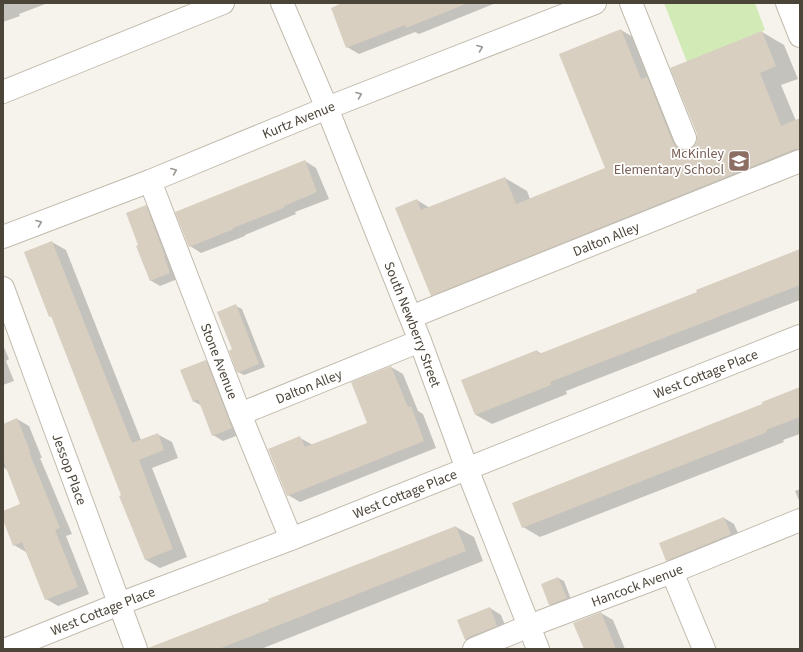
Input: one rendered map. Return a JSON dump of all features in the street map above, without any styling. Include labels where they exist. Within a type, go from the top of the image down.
[{"type":"street","points":[[3,92],[223,3]]},
{"type":"street","name":"South Newberry Street","points":[[282,3],[327,108],[411,317],[467,469],[538,649]]},
{"type":"street","name":"Kurtz Avenue","points":[[3,237],[150,181],[327,108],[595,3]]},
{"type":"street","points":[[631,3],[685,138]]},
{"type":"street","points":[[787,3],[800,36]]},
{"type":"street","name":"Dalton Alley","points":[[411,317],[800,160]]},
{"type":"street","name":"Stone Avenue","points":[[150,181],[240,414],[291,539]]},
{"type":"street","name":"Jessop Place","points":[[3,288],[136,649]]},
{"type":"street","name":"West Cottage Place","points":[[7,649],[119,604],[291,539],[800,336]]},
{"type":"street","name":"Dalton Alley","points":[[240,414],[420,341]]},
{"type":"street","name":"Hancock Avenue","points":[[474,649],[529,626],[672,572],[800,520]]},
{"type":"street","points":[[672,572],[704,649]]},
{"type":"green space","points":[[664,3],[755,3],[765,30],[687,62]]},
{"type":"building","points":[[342,3],[466,4],[406,28],[405,25],[346,48],[331,8]]},
{"type":"building","name":"McKinley Elementary School","points":[[621,29],[641,79],[647,77],[673,143],[678,148],[684,150],[690,149],[695,145],[697,134],[670,68],[762,31],[776,66],[760,73],[781,126],[800,118],[800,149],[795,149],[431,296],[395,208],[417,199],[421,210],[505,177],[516,204],[605,168],[559,54]]},
{"type":"building","points":[[305,160],[317,192],[284,206],[284,208],[189,247],[175,212]]},
{"type":"building","points":[[146,205],[170,273],[150,281],[136,246],[138,245],[126,213]]},
{"type":"building","points":[[52,241],[132,443],[158,433],[164,450],[139,460],[173,549],[145,560],[119,496],[121,495],[51,316],[49,317],[24,252]]},
{"type":"building","points":[[800,249],[800,285],[550,382],[551,385],[475,415],[461,380],[537,350],[539,354],[697,292],[696,290]]},
{"type":"building","points":[[236,304],[259,364],[237,373],[229,351],[232,349],[217,312]]},
{"type":"building","points":[[206,360],[232,428],[212,436],[198,399],[193,402],[180,370]]},
{"type":"building","points":[[391,366],[408,407],[411,406],[424,441],[287,496],[268,449],[300,436],[305,447],[367,423],[351,382]]},
{"type":"building","points":[[800,387],[800,417],[766,430],[767,432],[522,528],[512,503],[762,404],[762,402]]},
{"type":"building","points":[[17,418],[30,451],[29,452],[60,528],[55,530],[78,587],[45,600],[22,542],[13,546],[3,520],[3,511],[20,504],[3,460],[3,424]]},
{"type":"building","points":[[724,517],[731,534],[666,561],[659,543]]},
{"type":"building","points":[[456,526],[466,551],[219,649],[148,648],[269,601],[268,599]]},
{"type":"building","points":[[558,577],[567,598],[549,605],[541,584]]},
{"type":"building","points":[[490,607],[497,626],[465,640],[457,620]]},
{"type":"building","points":[[601,612],[616,649],[584,649],[573,623]]},
{"type":"place","name":"McKinley Elementary School","points":[[739,161]]}]
